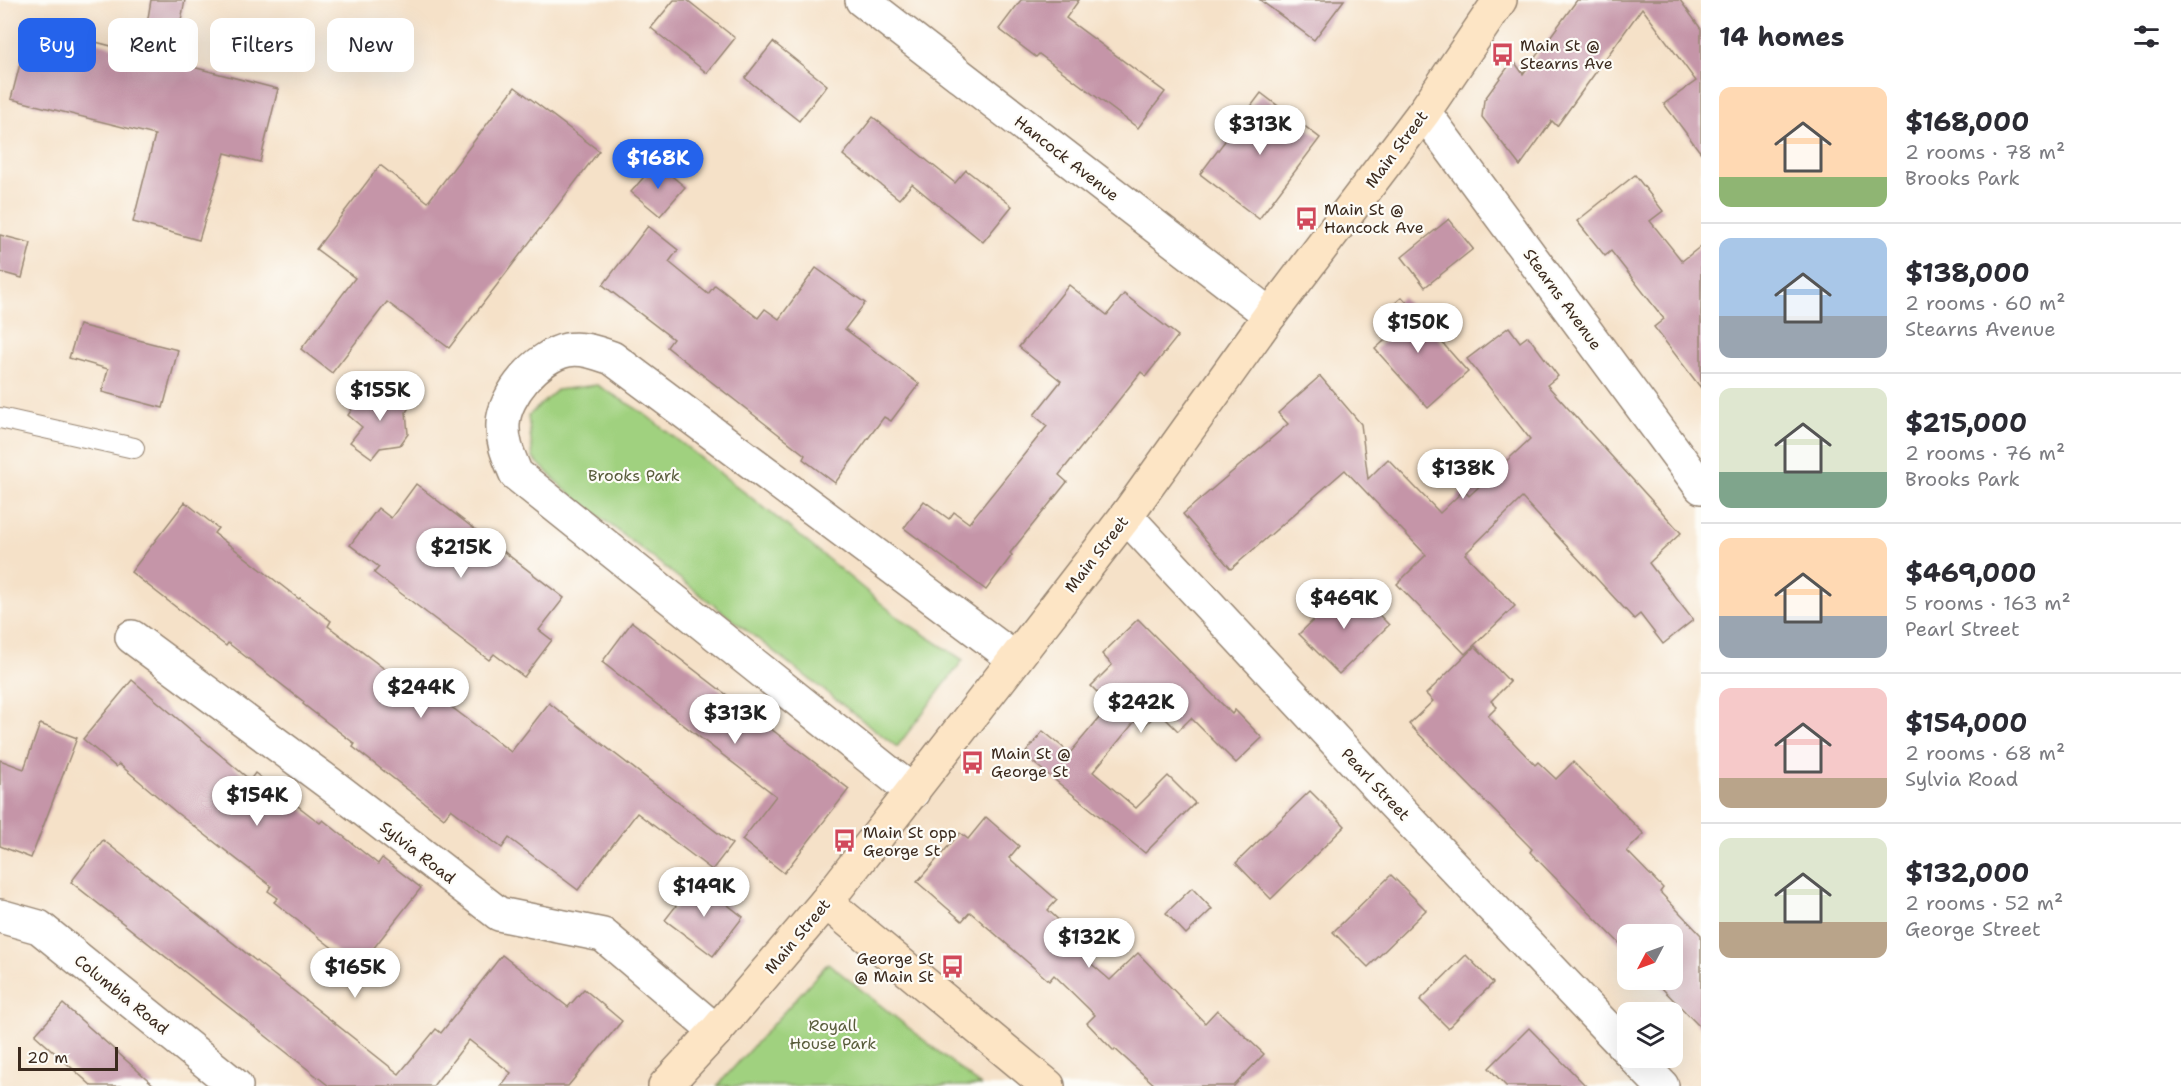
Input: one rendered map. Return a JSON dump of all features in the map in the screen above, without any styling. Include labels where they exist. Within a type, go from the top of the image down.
[{"type":"main road","name":"Main Street","points":[[665,1086],[716,1032],[826,902],[1126,516],[1270,315],[1424,112],[1500,0]]},
{"type":"main road","points":[[826,902],[1047,1086]]},
{"type":"street","name":"Hancock Avenue","points":[[862,0],[1270,315]]},
{"type":"street","name":"Stearns Avenue","points":[[1424,112],[1701,487]]},
{"type":"street","points":[[913,792],[813,709],[516,474],[505,448],[503,423],[509,401],[520,383],[549,358],[567,350],[587,349],[612,358],[1015,659]]},
{"type":"street","name":"Pearl Street","points":[[1126,516],[1393,803],[1617,1038]]},
{"type":"street","name":"Sylvia Road","points":[[132,637],[320,776],[499,914],[603,935],[716,1032]]},
{"type":"street","name":"Columbia Road","points":[[0,916],[39,927],[236,1086]]},
{"type":"street","points":[[1645,1068],[1662,1086]]},
{"type":"lane","points":[[0,418],[134,448]]},
{"type":"green space","name":"Brooks Park","points":[[597,385],[642,412],[795,532],[899,618],[963,660],[897,747],[564,489],[533,458],[528,416],[557,390]]},
{"type":"green space","name":"Royall House Park","points":[[828,963],[981,1086],[717,1086]]},
{"type":"building","points":[[151,0],[185,0],[182,18],[148,18]]},
{"type":"building","points":[[674,0],[687,0],[735,38],[707,73],[651,28]]},
{"type":"building","points":[[1021,0],[1079,0],[1066,18],[1165,92],[1138,128],[1039,54],[1036,57],[999,29]]},
{"type":"building","points":[[1260,0],[1344,0],[1314,40]]},
{"type":"building","points":[[1577,0],[1680,0],[1701,29],[1701,153],[1664,104],[1696,81],[1642,8],[1557,126],[1552,121],[1520,166],[1482,117],[1484,100],[1513,60],[1523,74]]},
{"type":"building","points":[[96,42],[108,45],[108,72],[198,72],[198,68],[278,89],[260,162],[225,153],[199,240],[133,222],[155,135],[11,99],[18,72],[96,72]]},
{"type":"building","points":[[773,42],[827,85],[799,121],[745,78]]},
{"type":"building","points":[[515,87],[599,151],[449,348],[387,302],[332,373],[301,349],[355,278],[316,249],[380,165],[428,202]]},
{"type":"building","points":[[1261,93],[1320,138],[1259,219],[1200,174]]},
{"type":"building","points":[[873,117],[955,183],[966,170],[1012,206],[983,242],[912,184],[899,199],[843,155]]},
{"type":"building","points":[[656,163],[685,187],[660,216],[631,192]]},
{"type":"building","points":[[1635,175],[1663,211],[1650,221],[1682,261],[1701,246],[1701,388],[1654,327],[1664,319],[1611,251],[1605,256],[1577,221]]},
{"type":"building","points":[[1449,219],[1473,249],[1425,287],[1402,257]]},
{"type":"building","points":[[648,226],[678,250],[669,262],[708,294],[715,285],[758,318],[765,309],[779,319],[816,268],[865,303],[845,329],[919,384],[891,421],[884,417],[835,483],[803,459],[805,455],[667,347],[673,339],[603,285]]},
{"type":"building","points":[[0,235],[31,243],[22,278],[0,272]]},
{"type":"building","points":[[1069,285],[1107,315],[1124,294],[1178,336],[1146,376],[1141,372],[1059,475],[1067,482],[1010,553],[1012,555],[986,590],[904,528],[924,501],[949,519],[954,512],[969,523],[1047,426],[1034,415],[1061,381],[1019,347]]},
{"type":"building","points":[[1402,297],[1468,372],[1428,408],[1375,349],[1392,334],[1378,318]]},
{"type":"building","points":[[79,325],[178,350],[163,408],[102,392],[108,369],[69,358]]},
{"type":"building","points":[[1509,327],[1520,342],[1528,336],[1558,376],[1547,385],[1681,533],[1649,563],[1693,620],[1663,644],[1640,614],[1634,619],[1522,498],[1465,554],[1515,606],[1465,654],[1397,584],[1426,555],[1345,470],[1231,569],[1183,514],[1288,424],[1278,413],[1320,376],[1361,424],[1368,479],[1388,459],[1440,513],[1464,490],[1469,496],[1530,439],[1467,359]]},
{"type":"building","points":[[391,387],[412,403],[406,412],[408,434],[400,445],[380,448],[372,458],[350,442],[362,427],[348,415],[364,392],[379,403]]},
{"type":"building","points":[[416,484],[564,598],[539,630],[552,640],[524,677],[494,654],[489,660],[374,573],[379,567],[350,545],[378,508],[391,518]]},
{"type":"building","points":[[185,502],[218,528],[214,533],[331,621],[328,626],[403,683],[409,675],[511,752],[549,703],[732,844],[712,870],[637,813],[578,890],[509,838],[502,848],[451,809],[444,818],[353,747],[355,744],[303,704],[304,702],[228,643],[226,646],[131,572]]},
{"type":"building","points":[[1350,585],[1389,625],[1339,674],[1299,634]]},
{"type":"building","points":[[1138,619],[1232,714],[1235,710],[1262,738],[1236,763],[1191,718],[1178,731],[1159,712],[1143,727],[1136,720],[1093,772],[1136,808],[1168,776],[1195,803],[1145,853],[1024,755],[1043,731],[1070,753],[1110,705],[1091,686],[1112,665],[1102,654]]},
{"type":"building","points":[[632,622],[849,789],[784,873],[742,840],[776,796],[602,662]]},
{"type":"building","points":[[1475,646],[1510,682],[1491,701],[1497,707],[1488,716],[1535,765],[1538,762],[1556,779],[1573,762],[1644,834],[1627,851],[1663,888],[1660,892],[1701,935],[1701,1028],[1683,1010],[1683,1002],[1676,1002],[1664,990],[1683,990],[1683,924],[1617,924],[1617,941],[1530,852],[1532,849],[1409,724],[1433,701],[1426,694]]},
{"type":"building","points":[[132,680],[250,780],[255,773],[320,823],[323,820],[378,864],[382,858],[421,888],[358,968],[274,902],[278,898],[268,891],[271,886],[177,813],[119,764],[116,767],[83,739]]},
{"type":"building","points":[[40,724],[77,738],[31,858],[0,846],[0,760],[24,769]]},
{"type":"building","points":[[1310,791],[1345,826],[1271,899],[1236,863]]},
{"type":"building","points":[[986,817],[1019,846],[1009,858],[1057,900],[1048,910],[1065,926],[1057,934],[1110,980],[1138,953],[1205,1023],[1217,1010],[1264,1054],[1234,1086],[1156,1086],[1115,1049],[1114,1051],[1087,1023],[1095,1015],[1054,975],[1049,981],[970,912],[962,921],[917,882],[960,833],[968,839]]},
{"type":"building","points":[[103,840],[399,1074],[436,1029],[441,1033],[502,955],[568,1007],[584,989],[622,1021],[568,1086],[501,1086],[511,1073],[469,1040],[433,1086],[329,1086],[71,882]]},
{"type":"building","points":[[1391,875],[1426,910],[1368,967],[1333,932]]},
{"type":"building","points":[[696,880],[743,917],[713,956],[665,920]]},
{"type":"building","points":[[1192,888],[1212,909],[1186,934],[1166,913]]},
{"type":"building","points":[[1466,955],[1493,983],[1448,1028],[1420,1000]]},
{"type":"building","points":[[63,1004],[155,1086],[92,1086],[35,1035]]},
{"type":"building","points":[[1529,1028],[1586,1086],[1506,1086],[1489,1068]]},
{"type":"place","name":"Main St @ Stearns Ave","points":[[1502,54]]},
{"type":"place","name":"Main St @ Hancock Ave","points":[[1306,218]]},
{"type":"place","name":"Main St @ George St","points":[[973,762]]},
{"type":"place","name":"Main St opp George St","points":[[845,841]]},
{"type":"place","name":"George St @ Main St","points":[[952,967]]}]
